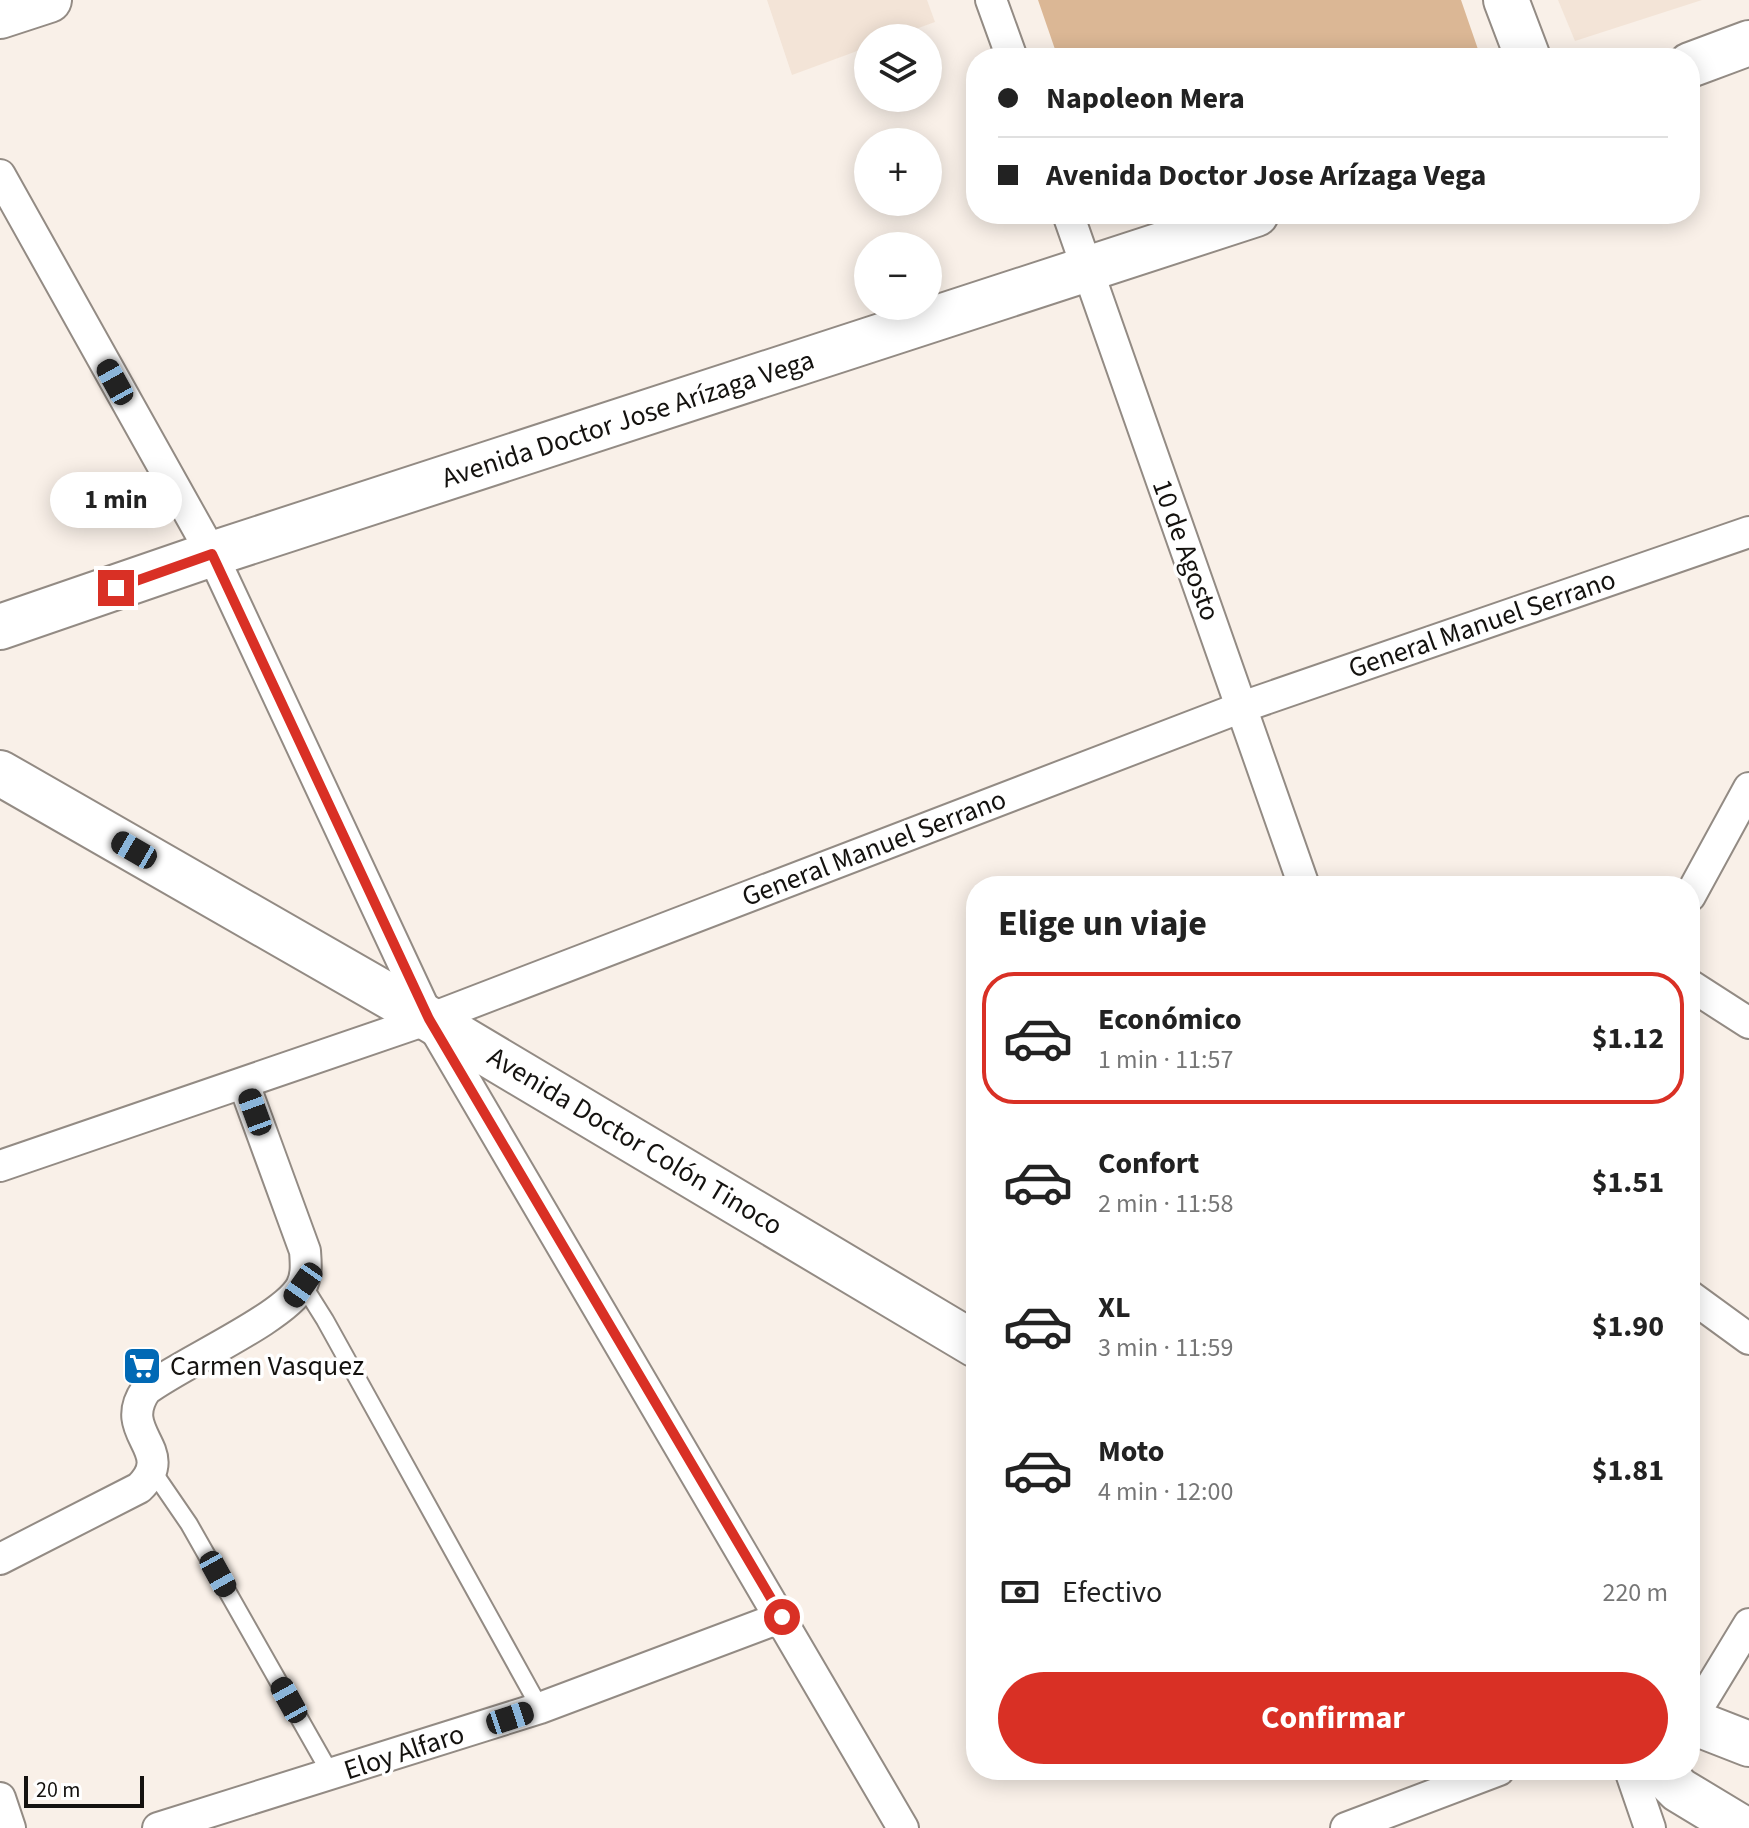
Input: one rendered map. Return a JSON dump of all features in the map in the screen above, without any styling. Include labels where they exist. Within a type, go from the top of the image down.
[{"type":"main road","points":[[0,16],[49,0]]},
{"type":"main road","points":[[1506,0],[1524,48]]},
{"type":"main road","points":[[1700,61],[1749,44]]},
{"type":"main road","name":"Avenida Doctor Jose Arízaga Vega","points":[[0,627],[212,554],[1226,224]]},
{"type":"main road","name":"Avenida Doctor Colón Tinoco","points":[[0,773],[429,1019],[966,1339]]},
{"type":"main road","points":[[1700,1725],[1749,1744]]},
{"type":"main road","points":[[1669,1780],[1679,1790],[1742,1828]]},
{"type":"street","points":[[991,0],[1008,48]]},
{"type":"street","points":[[0,175],[212,554],[429,1019],[903,1828]]},
{"type":"street","name":"10 de Agosto","points":[[1071,224],[1301,876]]},
{"type":"street","name":"General Manuel Serrano","points":[[0,1166],[429,1019],[1242,707],[1749,532]]},
{"type":"street","points":[[1700,878],[1749,788]]},
{"type":"street","points":[[1700,991],[1749,1023]]},
{"type":"street","points":[[0,1559],[139,1488],[152,1470],[151,1449],[135,1420],[135,1410],[146,1390],[282,1308],[303,1285],[307,1269],[305,1251],[244,1084]]},
{"type":"street","points":[[1700,1303],[1749,1339]]},
{"type":"street","name":"Eloy Alfaro","points":[[158,1828],[332,1776],[540,1708],[782,1617]]},
{"type":"street","points":[[1700,1705],[1749,1624]]},
{"type":"street","points":[[1346,1828],[1473,1780]]},
{"type":"street","points":[[1633,1780],[1650,1828]]},
{"type":"street","points":[[0,1798],[10,1828]]},
{"type":"lane","points":[[303,1285],[540,1708]]},
{"type":"lane","points":[[152,1470],[189,1524],[332,1776]]},
{"type":"shaded area","points":[[767,0],[927,0],[935,22],[854,24],[854,52],[792,75]]},
{"type":"shaded area","points":[[1038,0],[1461,0],[1478,48],[1055,48]]},
{"type":"shaded area","points":[[1558,0],[1702,0],[1575,41]]},
{"type":"place","name":"Carmen Vasquez","points":[[142,1366]]},
{"type":"route","points":[[116,588],[212,554],[429,1019],[782,1617]]}]
